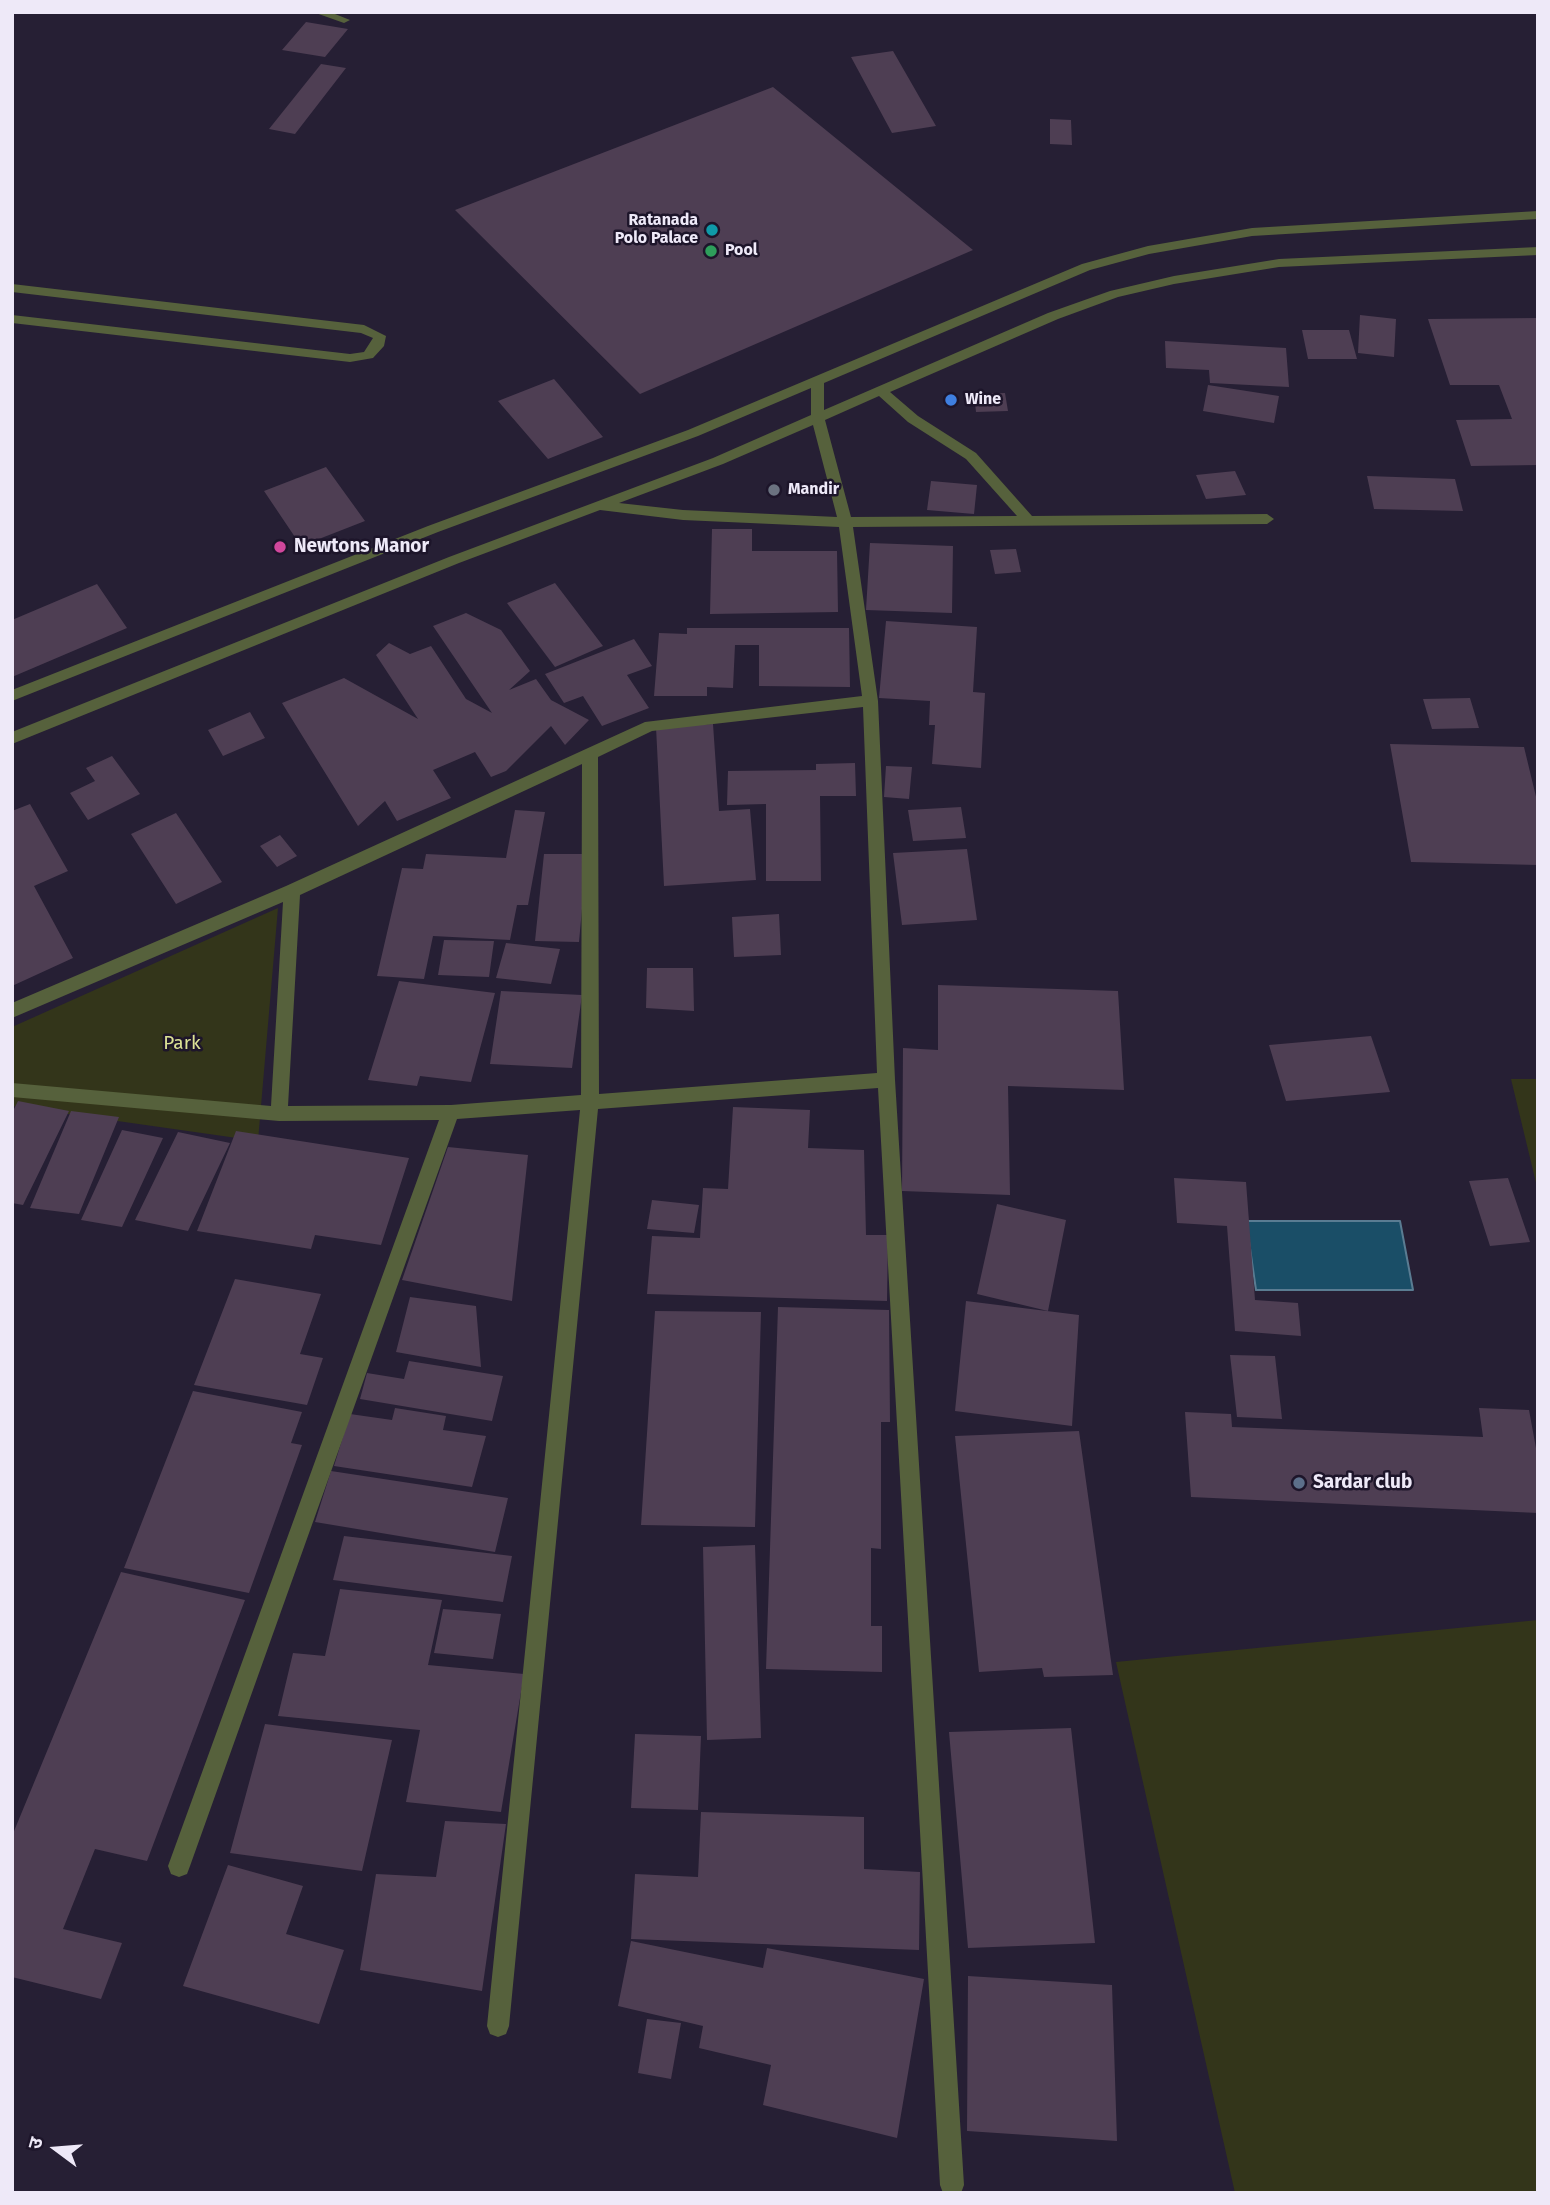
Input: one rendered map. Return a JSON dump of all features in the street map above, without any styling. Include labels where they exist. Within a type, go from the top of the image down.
[{"type":"street","points":[[318,12],[344,20]]},
{"type":"street","points":[[12,696],[433,529],[693,433],[1086,267],[1148,250],[1252,232],[1538,215]]},
{"type":"street","points":[[12,738],[454,560],[718,461],[1053,316],[1114,294],[1174,280],[1279,263],[1538,251]]},
{"type":"street","points":[[12,288],[364,329],[380,336],[377,346],[368,355],[350,358],[12,319]]},
{"type":"street","points":[[817,382],[818,418],[845,522],[870,701],[886,1080],[952,2185]]},
{"type":"street","points":[[882,392],[913,419],[971,456],[1029,521]]},
{"type":"street","points":[[598,506],[683,515],[845,522],[1266,519]]},
{"type":"street","points":[[12,1011],[292,891],[650,726],[870,701]]},
{"type":"street","points":[[498,2026],[590,1102],[590,754]]},
{"type":"street","points":[[279,1114],[292,891]]},
{"type":"street","points":[[12,1090],[279,1114],[451,1112],[886,1080]]},
{"type":"street","points":[[179,1866],[451,1112]]},
{"type":"green space","name":"Park","points":[[278,908],[258,1141],[12,1106],[12,1027]]},
{"type":"green space","points":[[1511,1079],[1538,1079],[1538,1191]]},
{"type":"green space","points":[[1538,1620],[1538,2193],[1235,2193],[1116,1662]]},
{"type":"water","points":[[1246,1221],[1400,1221],[1413,1290],[1256,1290]]},
{"type":"building","points":[[306,22],[348,29],[325,57],[282,50]]},
{"type":"building","points":[[893,51],[936,126],[892,133],[851,57]]},
{"type":"building","points":[[321,64],[346,68],[295,134],[269,129]]},
{"type":"building","name":"Ratanada Polo Palace","points":[[773,87],[973,250],[640,394],[455,210]]},
{"type":"building","points":[[1050,119],[1071,120],[1072,145],[1050,144]]},
{"type":"building","points":[[1360,315],[1396,319],[1394,357],[1358,353]]},
{"type":"building","points":[[1538,318],[1538,465],[1471,466],[1456,420],[1512,419],[1499,385],[1450,385],[1428,319]]},
{"type":"building","points":[[1302,330],[1349,330],[1357,359],[1308,359]]},
{"type":"building","points":[[1165,341],[1286,348],[1289,387],[1210,383],[1209,370],[1166,368]]},
{"type":"building","points":[[554,379],[603,437],[548,459],[498,401]]},
{"type":"building","points":[[1208,385],[1279,396],[1274,423],[1203,411]]},
{"type":"building","points":[[1005,393],[1008,411],[976,412],[974,394]]},
{"type":"building","points":[[326,467],[365,521],[301,546],[264,491]]},
{"type":"building","points":[[1235,471],[1246,495],[1206,499],[1196,475]]},
{"type":"building","points":[[1367,476],[1455,479],[1463,511],[1374,509]]},
{"type":"building","points":[[931,481],[977,485],[974,514],[927,510]]},
{"type":"building","points":[[712,529],[752,529],[752,551],[837,551],[838,612],[710,614]]},
{"type":"building","points":[[870,543],[953,546],[952,613],[866,610]]},
{"type":"building","points":[[1016,549],[1021,572],[995,574],[990,550]]},
{"type":"building","points":[[555,583],[603,646],[555,667],[507,603]]},
{"type":"building","points":[[97,584],[127,628],[12,677],[12,620]]},
{"type":"building","points":[[466,613],[501,630],[530,671],[509,690],[536,679],[551,700],[589,720],[565,745],[551,726],[506,771],[491,777],[475,752],[433,770],[451,798],[397,821],[385,801],[358,826],[282,703],[344,678],[418,719],[376,655],[389,643],[410,654],[431,646],[466,699],[492,713],[433,626]]},
{"type":"building","points":[[886,621],[977,627],[973,692],[985,693],[981,768],[932,764],[935,725],[929,725],[930,701],[879,698]]},
{"type":"building","points":[[687,628],[849,628],[850,687],[759,686],[759,645],[735,645],[733,688],[707,687],[707,696],[654,696],[659,633],[687,634]]},
{"type":"building","points":[[634,639],[652,666],[627,675],[649,708],[602,726],[583,696],[564,703],[545,674]]},
{"type":"building","points":[[1470,698],[1479,728],[1432,729],[1423,699]]},
{"type":"building","points":[[250,712],[265,738],[223,756],[208,730]]},
{"type":"building","points":[[713,724],[719,811],[750,809],[756,880],[664,886],[656,727]]},
{"type":"building","points":[[1390,744],[1524,747],[1538,805],[1538,865],[1411,862]]},
{"type":"building","points":[[112,756],[140,794],[88,820],[70,793],[95,781],[86,768]]},
{"type":"building","points":[[855,763],[856,796],[820,796],[821,881],[766,881],[766,804],[727,805],[728,771],[816,770],[816,764]]},
{"type":"building","points":[[886,766],[912,767],[909,799],[884,797]]},
{"type":"building","points":[[30,804],[68,871],[34,886],[73,958],[12,986],[12,811]]},
{"type":"building","points":[[961,807],[966,838],[913,841],[908,810]]},
{"type":"building","points":[[515,810],[545,812],[528,905],[517,905],[510,940],[433,936],[424,979],[377,976],[402,868],[423,869],[426,854],[506,858]]},
{"type":"building","points":[[176,813],[222,882],[176,904],[131,834]]},
{"type":"building","points":[[280,835],[297,856],[277,867],[260,846]]},
{"type":"building","points":[[967,849],[977,920],[902,925],[893,853]]},
{"type":"building","points":[[544,854],[587,854],[579,942],[535,941]]},
{"type":"building","points":[[779,914],[781,955],[734,957],[732,917]]},
{"type":"building","points":[[444,940],[494,941],[489,977],[438,975]]},
{"type":"building","points":[[506,943],[560,949],[551,984],[496,978]]},
{"type":"building","points":[[647,968],[693,968],[694,1011],[646,1008]]},
{"type":"building","points":[[399,981],[495,993],[471,1082],[420,1076],[417,1086],[368,1080]]},
{"type":"building","points":[[938,985],[1118,991],[1124,1090],[1008,1086],[1010,1195],[902,1191],[903,1048],[938,1050]]},
{"type":"building","points":[[501,991],[582,995],[572,1068],[490,1064]]},
{"type":"building","points":[[1371,1036],[1390,1092],[1286,1101],[1269,1045]]},
{"type":"building","points":[[18,1101],[69,1111],[23,1205],[12,1203],[12,1113]]},
{"type":"building","points":[[733,1107],[810,1110],[808,1148],[864,1150],[866,1235],[888,1235],[887,1301],[647,1294],[652,1236],[700,1238],[703,1188],[728,1189]]},
{"type":"building","points":[[71,1111],[119,1117],[79,1214],[30,1208]]},
{"type":"building","points":[[122,1130],[163,1138],[122,1227],[81,1220]]},
{"type":"building","points":[[236,1131],[409,1158],[381,1245],[315,1235],[311,1249],[197,1231]]},
{"type":"building","points":[[178,1132],[230,1143],[188,1231],[135,1220]]},
{"type":"building","points":[[448,1147],[528,1155],[512,1301],[402,1280]]},
{"type":"building","points":[[1174,1178],[1246,1182],[1255,1300],[1298,1303],[1301,1336],[1235,1331],[1227,1226],[1177,1223]]},
{"type":"building","points":[[1508,1178],[1530,1242],[1490,1246],[1469,1181]]},
{"type":"building","points":[[652,1200],[699,1205],[694,1233],[647,1229]]},
{"type":"building","points":[[997,1204],[1066,1220],[1048,1311],[977,1294]]},
{"type":"building","points":[[235,1279],[321,1294],[300,1354],[323,1358],[307,1405],[194,1385]]},
{"type":"building","points":[[410,1297],[476,1306],[481,1367],[396,1352]]},
{"type":"building","points":[[966,1301],[1079,1315],[1072,1426],[955,1411]]},
{"type":"building","points":[[778,1307],[889,1310],[890,1422],[881,1422],[881,1549],[871,1548],[871,1626],[882,1626],[882,1672],[766,1669]]},
{"type":"building","points":[[655,1311],[761,1312],[755,1527],[641,1525]]},
{"type":"building","points":[[1230,1355],[1275,1356],[1282,1419],[1237,1417]]},
{"type":"building","points":[[409,1361],[503,1376],[492,1421],[360,1399],[367,1373],[404,1379]]},
{"type":"building","points":[[193,1391],[302,1412],[291,1443],[302,1445],[249,1593],[124,1568]]},
{"type":"building","points":[[395,1408],[446,1416],[443,1430],[486,1436],[472,1487],[334,1466],[350,1414],[392,1420]]},
{"type":"building","points":[[1479,1408],[1529,1410],[1538,1459],[1538,1513],[1191,1497],[1185,1412],[1231,1414],[1232,1427],[1483,1437]]},
{"type":"building","points":[[1079,1431],[1113,1675],[1044,1677],[1042,1668],[979,1672],[955,1436]]},
{"type":"building","points":[[331,1471],[508,1498],[495,1552],[315,1522]]},
{"type":"building","points":[[344,1536],[512,1556],[503,1602],[333,1580]]},
{"type":"building","points":[[755,1545],[761,1738],[707,1740],[703,1547]]},
{"type":"building","points":[[121,1572],[245,1600],[147,1861],[95,1849],[63,1929],[122,1943],[101,1999],[12,1977],[12,1836]]},
{"type":"building","points":[[340,1589],[442,1600],[428,1665],[524,1674],[501,1812],[406,1802],[420,1730],[278,1716],[293,1653],[325,1656]]},
{"type":"building","points":[[443,1609],[501,1614],[493,1659],[434,1653]]},
{"type":"building","points":[[265,1724],[392,1740],[362,1871],[230,1853]]},
{"type":"building","points":[[1071,1728],[1095,1943],[968,1948],[949,1732]]},
{"type":"building","points":[[635,1734],[701,1736],[698,1810],[631,1808]]},
{"type":"building","points":[[701,1812],[864,1817],[864,1869],[920,1872],[919,1950],[631,1939],[635,1874],[698,1877]]},
{"type":"building","points":[[445,1821],[506,1824],[482,1991],[360,1970],[376,1874],[436,1877]]},
{"type":"building","points":[[228,1865],[303,1886],[286,1934],[344,1950],[319,2024],[183,1986]]},
{"type":"building","points":[[631,1941],[763,1968],[767,1948],[924,1979],[897,2138],[763,2105],[771,2065],[699,2048],[703,2026],[618,2006]]},
{"type":"building","points":[[968,1976],[1112,1985],[1117,2141],[967,2131]]},
{"type":"building","points":[[647,2019],[681,2023],[671,2079],[638,2073]]},
{"type":"place","name":"Ratanada Polo Palace","points":[[712,230]]},
{"type":"place","name":"Pool","points":[[711,251]]},
{"type":"place","name":"Wine","points":[[951,400]]},
{"type":"place","name":"Mandir","points":[[774,490]]},
{"type":"place","name":"Newtons Manor","points":[[280,547]]},
{"type":"place","name":"Sardar club","points":[[1299,1483]]}]
